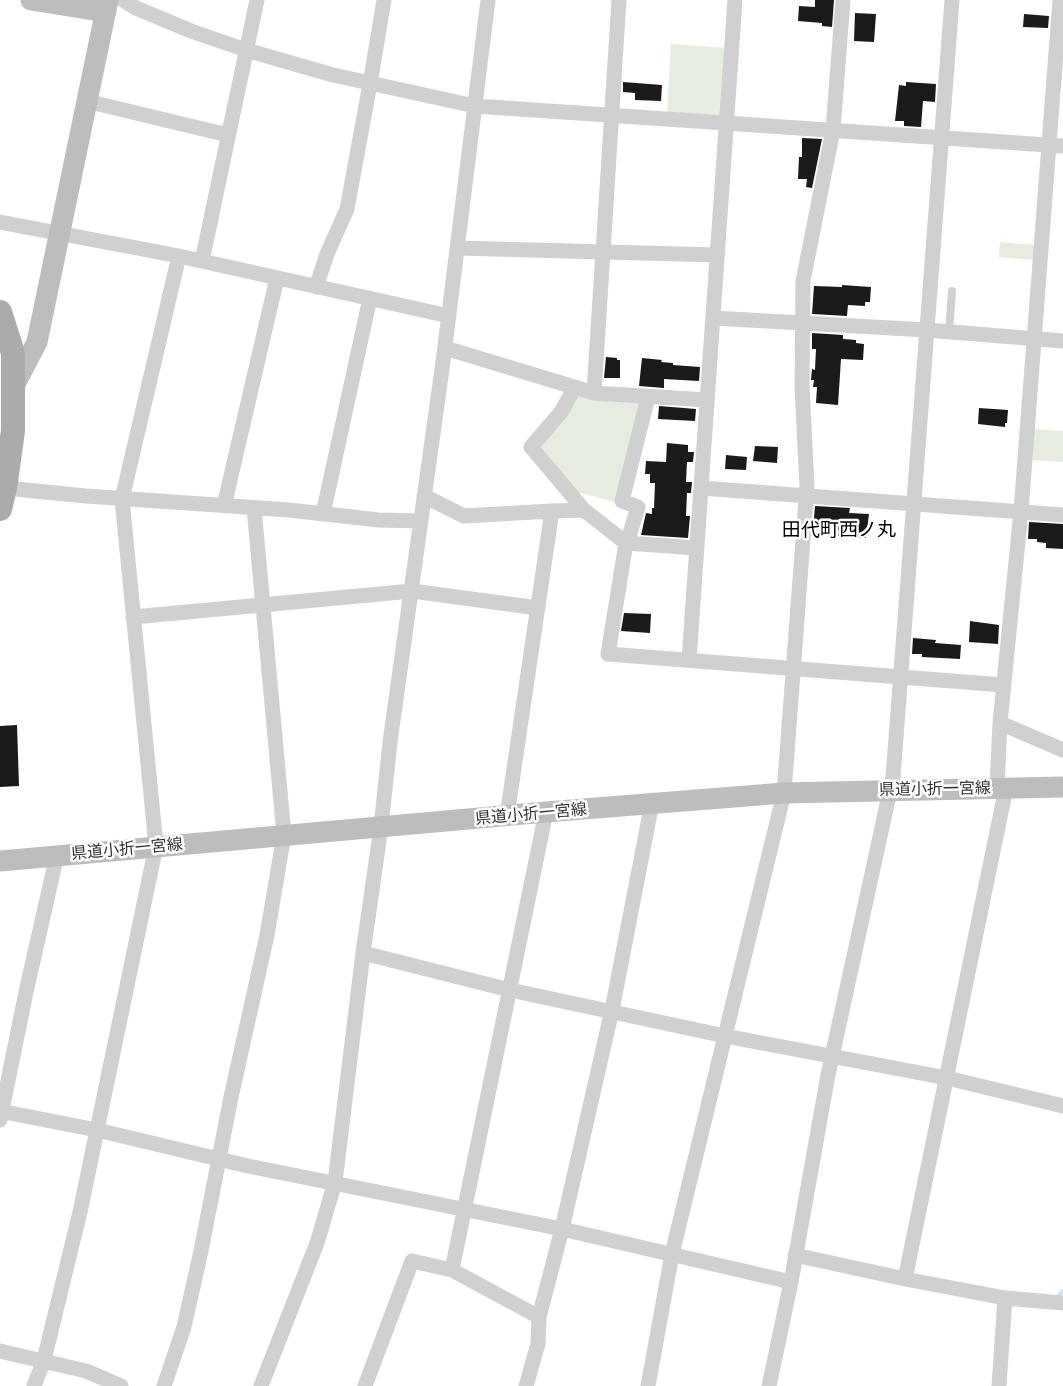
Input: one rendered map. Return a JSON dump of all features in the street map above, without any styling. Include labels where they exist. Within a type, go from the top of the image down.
[{"type":"main road","points":[[12,390],[37,342],[86,101],[112,4],[31,0]]},
{"type":"main road","points":[[0,312],[13,353],[12,390],[6,430],[3,498]]},
{"type":"main road","points":[[0,367],[12,390]]},
{"type":"main road","name":"県道小折一宮線","points":[[0,861],[546,812],[784,793],[1063,787]]},
{"type":"street","points":[[202,261],[257,0]]},
{"type":"street","points":[[316,287],[327,254],[347,209],[384,0]]},
{"type":"street","points":[[261,1386],[317,1242],[335,1182],[363,953],[381,827],[390,742],[445,348],[488,0]]},
{"type":"street","points":[[594,393],[619,0]]},
{"type":"street","points":[[689,660],[735,0]]},
{"type":"street","points":[[648,1386],[672,1254],[784,793],[806,496],[802,387],[803,280],[833,130],[843,0]]},
{"type":"street","points":[[769,1386],[791,1282],[832,1056],[893,777],[952,0]]},
{"type":"street","points":[[905,1279],[947,1078],[1001,788],[1000,723],[1021,512],[1034,339],[1056,145],[1060,0]]},
{"type":"street","points":[[112,4],[136,8],[191,32],[333,76],[475,106],[1056,145]]},
{"type":"street","points":[[86,101],[228,135]]},
{"type":"street","points":[[0,222],[179,256],[448,316]]},
{"type":"street","points":[[457,248],[717,255]]},
{"type":"street","points":[[34,1386],[44,1360],[74,1241],[156,846],[122,498],[179,256]]},
{"type":"street","points":[[224,506],[277,278]]},
{"type":"street","points":[[323,514],[370,298]]},
{"type":"street","points":[[713,318],[927,330],[1063,341]]},
{"type":"street","points":[[445,348],[594,393],[707,400]]},
{"type":"street","points":[[575,387],[561,412],[531,447],[584,510],[626,543],[697,548]]},
{"type":"street","points":[[648,396],[622,501],[638,507],[626,543],[608,654],[1004,685]]},
{"type":"street","points":[[701,488],[1063,515]]},
{"type":"street","points":[[424,496],[464,516],[584,510]]},
{"type":"street","points":[[3,498],[122,498],[380,520],[421,521]]},
{"type":"street","points":[[164,1386],[184,1327],[202,1251],[219,1159],[267,935],[284,835],[254,508]]},
{"type":"street","points":[[507,816],[552,512]]},
{"type":"street","points":[[134,617],[412,591],[538,608]]},
{"type":"street","points":[[1000,723],[1063,750]]},
{"type":"street","points":[[526,1386],[538,1344],[540,1317],[612,1010],[652,804]]},
{"type":"street","points":[[452,1270],[546,812]]},
{"type":"street","points":[[57,855],[1,1114],[97,1130],[219,1159],[562,1229],[791,1282]]},
{"type":"street","points":[[363,953],[510,990],[612,1010],[725,1036],[947,1078],[1063,1106]]},
{"type":"street","points":[[795,1255],[1005,1298],[1063,1304]]},
{"type":"street","points":[[365,1386],[412,1261],[452,1270],[540,1317]]},
{"type":"street","points":[[999,1386],[1005,1298]]},
{"type":"street","points":[[0,1351],[86,1371],[121,1386]]},
{"type":"lane","points":[[949,332],[952,291]]},
{"type":"shaded area","points":[[671,44],[727,48],[722,114],[718,117],[667,114]]},
{"type":"shaded area","points":[[1000,242],[1036,245],[1034,260],[999,257]]},
{"type":"shaded area","points":[[580,395],[644,401],[619,503],[577,492],[540,449],[540,444],[573,398]]},
{"type":"shaded area","points":[[1031,429],[1063,431],[1063,462],[1029,460]]},
{"type":"building","points":[[815,0],[834,0],[832,27],[822,26],[822,23],[798,21],[799,6],[815,7]]},
{"type":"building","points":[[855,13],[876,14],[874,42],[854,41]]},
{"type":"building","points":[[1024,14],[1049,16],[1048,28],[1023,27]]},
{"type":"building","points":[[623,82],[662,85],[661,101],[635,100],[635,93],[623,92]]},
{"type":"building","points":[[906,82],[936,84],[935,102],[923,101],[921,127],[904,126],[904,121],[895,121],[899,85],[906,86]]},
{"type":"building","points":[[802,138],[822,139],[812,188],[806,187],[807,179],[798,179],[799,157],[802,157]]},
{"type":"building","points":[[842,285],[871,287],[870,302],[865,302],[865,306],[848,305],[847,316],[812,314],[814,286],[842,287]]},
{"type":"building","points":[[812,333],[843,335],[843,339],[856,340],[856,343],[864,344],[863,360],[841,359],[838,405],[816,403],[817,387],[813,387],[814,380],[811,380],[812,369],[815,370],[816,349],[812,349]]},
{"type":"building","points":[[606,357],[620,360],[620,378],[604,378]]},
{"type":"building","points":[[642,358],[662,360],[661,362],[673,363],[673,365],[700,367],[699,381],[664,379],[664,388],[639,386]]},
{"type":"building","points":[[659,406],[696,409],[695,421],[658,419]]},
{"type":"building","points":[[979,408],[1008,410],[1005,427],[978,424]]},
{"type":"building","points":[[667,443],[688,445],[688,452],[694,452],[693,462],[687,462],[686,482],[692,482],[691,493],[687,493],[686,516],[690,516],[688,538],[641,535],[646,513],[652,514],[652,508],[654,508],[655,483],[650,483],[650,474],[645,474],[646,461],[666,462]]},
{"type":"building","points":[[755,446],[778,447],[777,463],[753,461]]},
{"type":"building","points":[[726,455],[747,457],[746,470],[725,469]]},
{"type":"building","points":[[815,506],[850,508],[849,513],[869,514],[866,538],[838,536],[839,531],[813,529]]},
{"type":"building","points":[[1029,522],[1063,524],[1063,549],[1046,548],[1046,543],[1037,542],[1037,539],[1028,539]]},
{"type":"building","points":[[624,613],[651,614],[650,633],[621,631]]},
{"type":"building","points":[[970,621],[999,625],[998,644],[969,642]]},
{"type":"building","points":[[913,638],[936,640],[935,643],[961,645],[960,659],[922,657],[922,654],[912,654]]},
{"type":"building","points":[[17,725],[19,786],[0,787],[0,726]]},
{"type":"waterway","points":[[1060,1294],[1063,1291]]},
{"type":"district","name":"田代町西ノ丸","points":[[839,530]]}]
